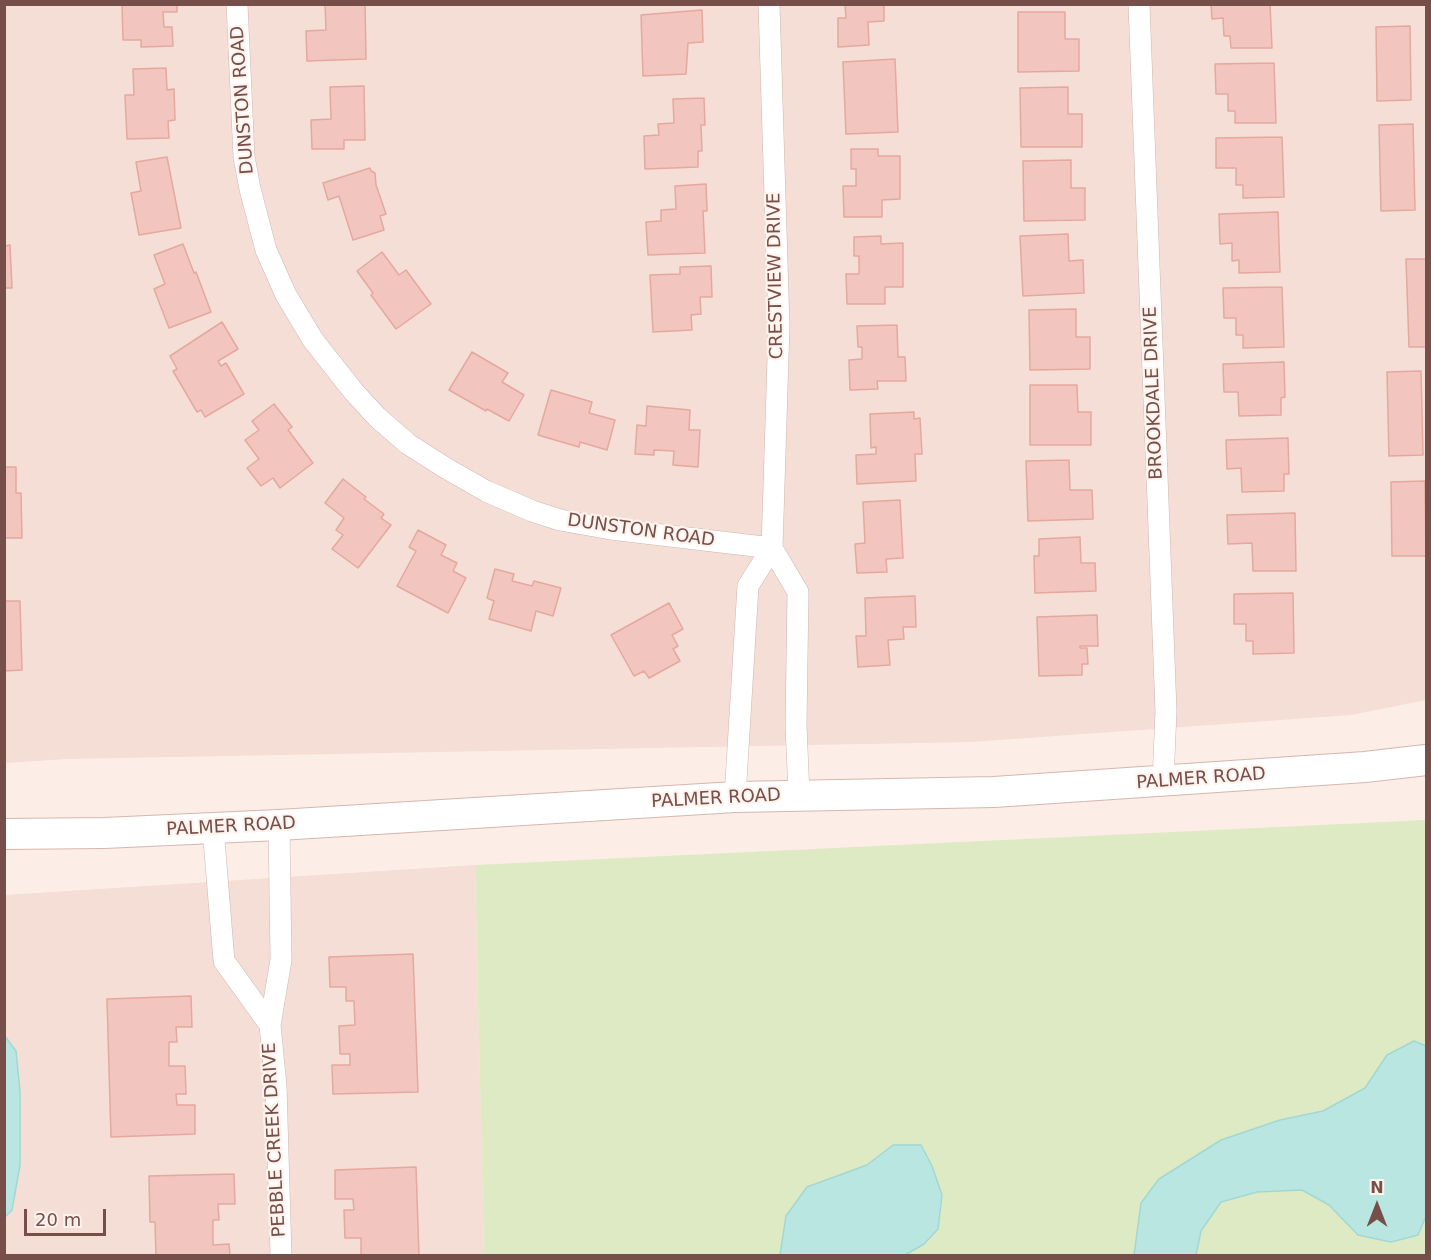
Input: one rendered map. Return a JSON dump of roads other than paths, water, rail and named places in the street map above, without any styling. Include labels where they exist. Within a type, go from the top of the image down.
[{"type":"street","name":"DUNSTON ROAD","points":[[237,4],[244,157],[266,250],[286,295],[313,339],[354,392],[377,417],[408,444],[461,477],[486,491],[560,520],[611,529],[772,548]]},
{"type":"street","name":"CRESTVIEW DRIVE","points":[[769,4],[779,326],[772,548]]},
{"type":"street","name":"BROOKDALE DRIVE","points":[[1139,4],[1166,711],[1163,782]]},
{"type":"street","points":[[735,797],[748,586],[772,548],[798,592],[796,725],[799,795]]},
{"type":"street","name":"PALMER ROAD","points":[[4,834],[279,825],[735,797],[994,792],[1163,782],[1365,767],[1426,760]]},
{"type":"street","name":"PEBBLE CREEK DRIVE","points":[[279,825],[281,960],[270,1025],[276,1086],[281,1256]]},
{"type":"street","name":"PEBBLE CREEK DRIVE","points":[[213,828],[224,961],[270,1025]]},
{"type":"water","points":[[4,1035],[16,1051],[20,1092],[20,1165],[12,1210],[5,1217]]},
{"type":"water","points":[[1414,1041],[1426,1046],[1426,1216],[1418,1235],[1391,1242],[1358,1235],[1329,1205],[1302,1190],[1257,1192],[1221,1202],[1201,1231],[1196,1255],[1134,1255],[1141,1203],[1159,1179],[1221,1140],[1280,1120],[1323,1111],[1365,1088],[1387,1055]]},
{"type":"water","points":[[893,1145],[921,1145],[932,1166],[942,1195],[938,1229],[924,1244],[905,1255],[780,1255],[786,1216],[807,1187],[867,1165]]}]
